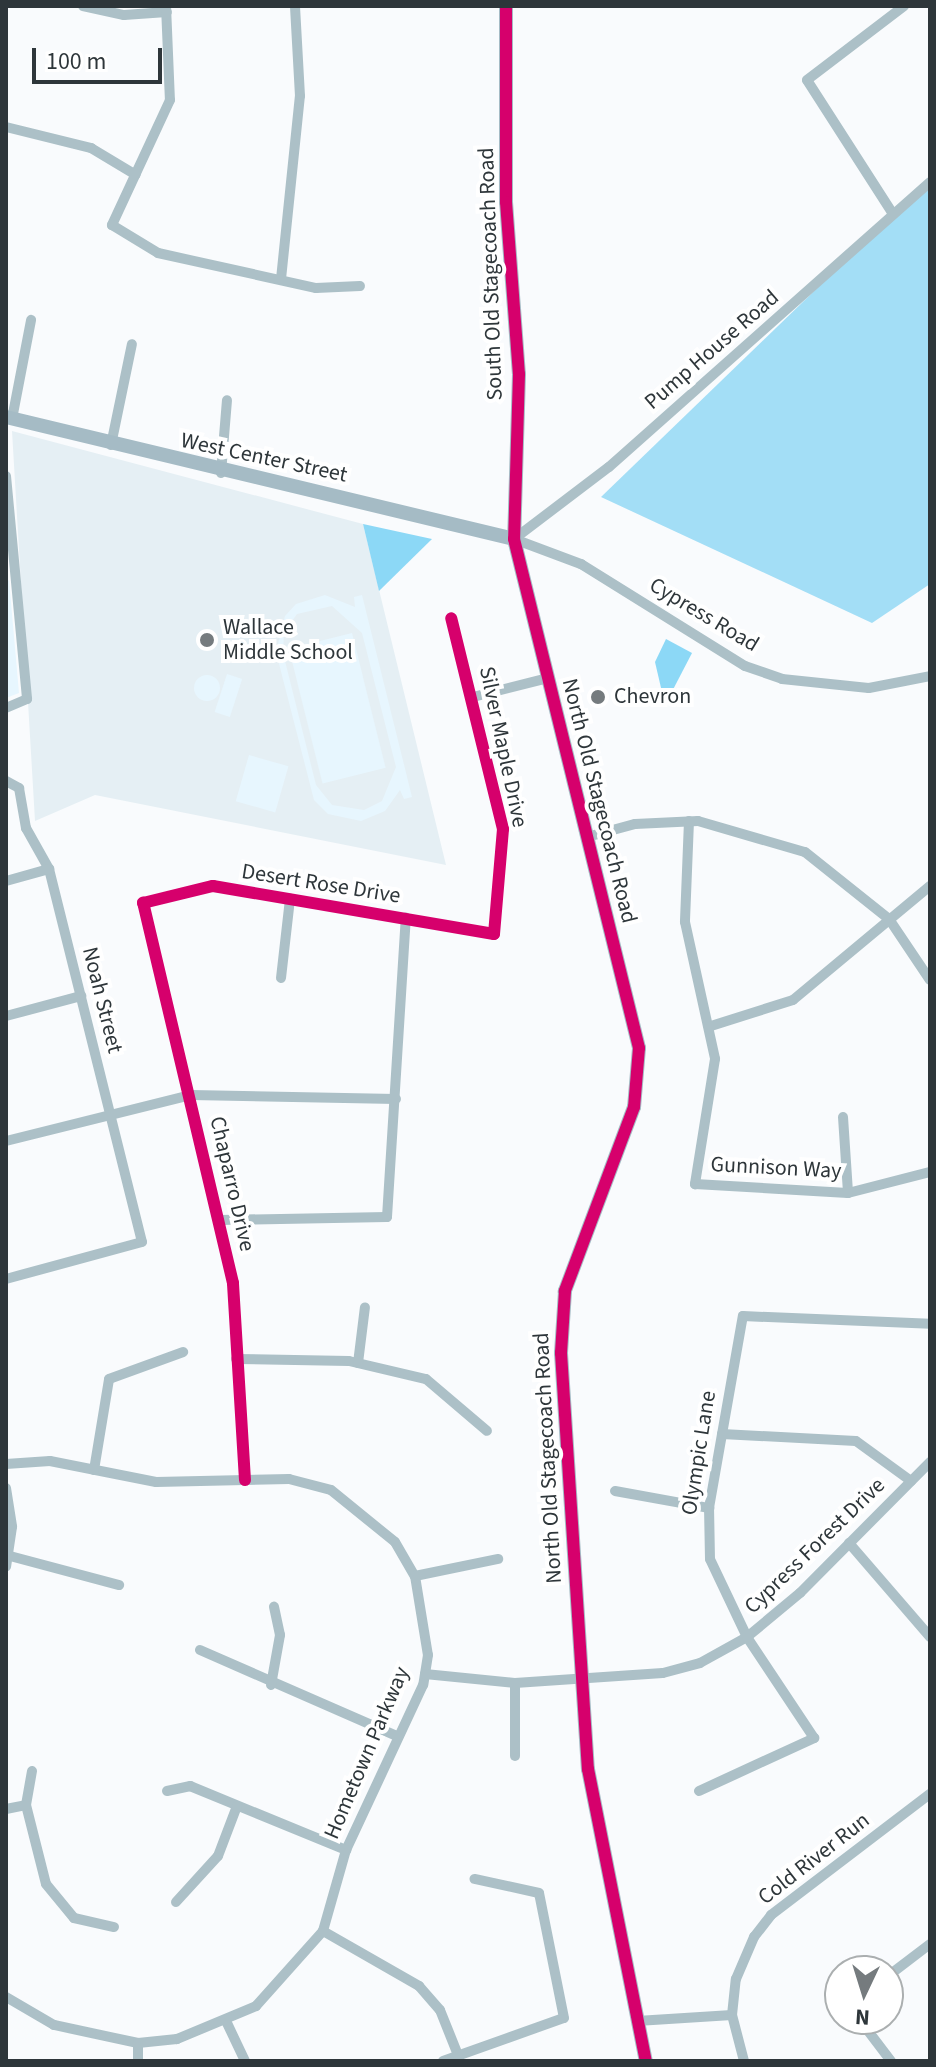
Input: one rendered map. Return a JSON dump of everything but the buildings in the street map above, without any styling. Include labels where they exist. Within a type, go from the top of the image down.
[{"type":"street","points":[[83,6],[124,15],[166,9],[170,100],[112,225],[158,253],[316,288],[360,286]]},
{"type":"street","points":[[281,279],[300,96],[295,6]]},
{"type":"street","name":"South Old Stagecoach Road","points":[[506,6],[506,202],[519,374],[514,539]]},
{"type":"street","points":[[893,214],[807,80],[904,6]]},
{"type":"street","points":[[6,127],[91,148],[136,175]]},
{"type":"street","name":"Pump House Road","points":[[514,539],[609,467],[930,182]]},
{"type":"street","points":[[9,418],[31,320]]},
{"type":"street","points":[[111,445],[132,344]]},
{"type":"street","points":[[221,473],[227,400]]},
{"type":"street","name":"West Center Street","points":[[9,418],[221,473],[514,539]]},
{"type":"street","points":[[6,476],[27,699],[6,708]]},
{"type":"street","name":"Cypress Road","points":[[514,539],[581,564],[745,666],[782,679],[869,688],[930,676]]},
{"type":"street","name":"North Old Stagecoach Road","points":[[514,539],[587,837],[639,1068],[634,1107],[574,1259],[561,1322],[588,1769],[646,2061]]},
{"type":"street","name":"Silver Maple Drive","points":[[451,618],[473,697],[503,829],[494,934]]},
{"type":"street","points":[[473,697],[548,678]]},
{"type":"street","name":"Noah Street","points":[[6,781],[19,788],[26,828],[49,869],[142,1242],[6,1279]]},
{"type":"street","points":[[587,837],[635,824],[689,821],[731,827],[805,852],[889,919],[930,980]]},
{"type":"street","name":"Gunnison Way","points":[[689,821],[685,922],[711,1026],[714,1092],[695,1184],[848,1193],[930,1172]]},
{"type":"street","points":[[6,881],[49,869]]},
{"type":"street","name":"Desert Rose Drive","points":[[143,903],[213,886],[494,934]]},
{"type":"street","points":[[711,1026],[793,1000],[930,886]]},
{"type":"street","points":[[281,978],[290,899]]},
{"type":"street","name":"Chaparro Drive","points":[[143,903],[220,1220],[236,1359],[245,1480]]},
{"type":"street","points":[[220,1220],[387,1217],[406,918]]},
{"type":"street","points":[[6,1016],[81,996]]},
{"type":"street","points":[[6,1141],[110,1112],[191,1095],[396,1099]]},
{"type":"street","points":[[843,1117],[848,1193]]},
{"type":"street","points":[[358,1363],[365,1307]]},
{"type":"street","name":"Olympic Lane","points":[[699,1791],[814,1738],[747,1637],[710,1559],[709,1508],[743,1316],[930,1324]]},
{"type":"street","points":[[94,1470],[109,1379],[183,1352]]},
{"type":"street","points":[[236,1359],[358,1363],[426,1379],[487,1431]]},
{"type":"street","points":[[722,1434],[856,1441],[911,1481]]},
{"type":"street","name":"Cypress Forest Drive","points":[[425,1674],[515,1683],[663,1673],[747,1637],[849,1543],[930,1462]]},
{"type":"street","name":"Hometown Parkway","points":[[6,1464],[94,1470],[156,1482],[289,1479],[331,1490],[395,1542],[415,1576],[425,1674],[346,1850],[323,1931],[295,1970],[227,2023],[138,2043],[54,2025],[6,1997]]},
{"type":"street","points":[[6,1488],[8,1562],[119,1585]]},
{"type":"street","points":[[615,1491],[709,1508]]},
{"type":"street","points":[[849,1543],[928,1632]]},
{"type":"street","points":[[415,1576],[498,1559]]},
{"type":"street","points":[[271,1685],[280,1635],[274,1607]]},
{"type":"street","points":[[200,1650],[271,1685],[397,1736]]},
{"type":"street","points":[[515,1683],[515,1756]]},
{"type":"street","points":[[32,1771],[26,1805],[54,1898],[86,1925],[114,1927]]},
{"type":"street","points":[[167,1791],[190,1786],[346,1850]]},
{"type":"street","name":"Cold River Run","points":[[744,2061],[732,2015],[742,1959],[771,1915],[930,1794]]},
{"type":"street","points":[[6,1809],[26,1805]]},
{"type":"street","points":[[176,1902],[218,1856],[237,1806]]},
{"type":"street","points":[[443,2061],[564,2018],[539,1893],[475,1879]]},
{"type":"street","points":[[323,1931],[419,1986],[440,2010],[458,2055]]},
{"type":"street","points":[[904,1964],[930,1944]]},
{"type":"street","points":[[637,2021],[732,2015]]},
{"type":"street","points":[[227,2023],[245,2061]]},
{"type":"street","points":[[871,2035],[891,2061]]},
{"type":"street","points":[[138,2043],[138,2061]]},
{"type":"shaded area","points":[[930,179],[930,584],[872,623],[601,497]]},
{"type":"shaded area","name":"Wallace Middle School","points":[[12,431],[363,524],[446,865],[95,795],[35,821]]},
{"type":"shaded area","points":[[363,524],[432,539],[379,591]]},
{"type":"shaded area","points":[[9,580],[19,693],[6,698],[6,582]]},
{"type":"shaded area","points":[[325,595],[355,607],[354,597],[362,595],[412,797],[404,799],[400,790],[385,811],[361,821],[328,814],[314,800],[276,652],[285,616],[296,604]],"holes":[[[332,606],[362,633],[396,767],[382,801],[364,810],[332,805],[316,785],[283,653],[284,632],[297,614]]]},
{"type":"shaded area","points":[[352,633],[386,768],[323,784],[289,649]]},
{"type":"shaded area","points":[[666,639],[692,653],[665,705],[655,662]]},
{"type":"shaded area","points":[[227,674],[242,679],[230,717],[215,712]]},
{"type":"shaded area","points":[[207,675],[216,679],[220,688],[216,697],[207,701],[198,697],[194,688],[198,679]]},
{"type":"shaded area","points":[[249,755],[288,766],[275,812],[236,801]]},
{"type":"cycle path","points":[[506,6],[506,202],[519,374],[514,539],[639,1048],[634,1107],[565,1291],[561,1353],[588,1769],[646,2061]]},
{"type":"cycle path","points":[[245,1480],[233,1283],[143,903],[213,886],[494,934],[503,829],[451,618]]},
{"type":"place","name":"Wallace Middle School","points":[[207,640]]},
{"type":"place","name":"Chevron","points":[[598,697]]}]
